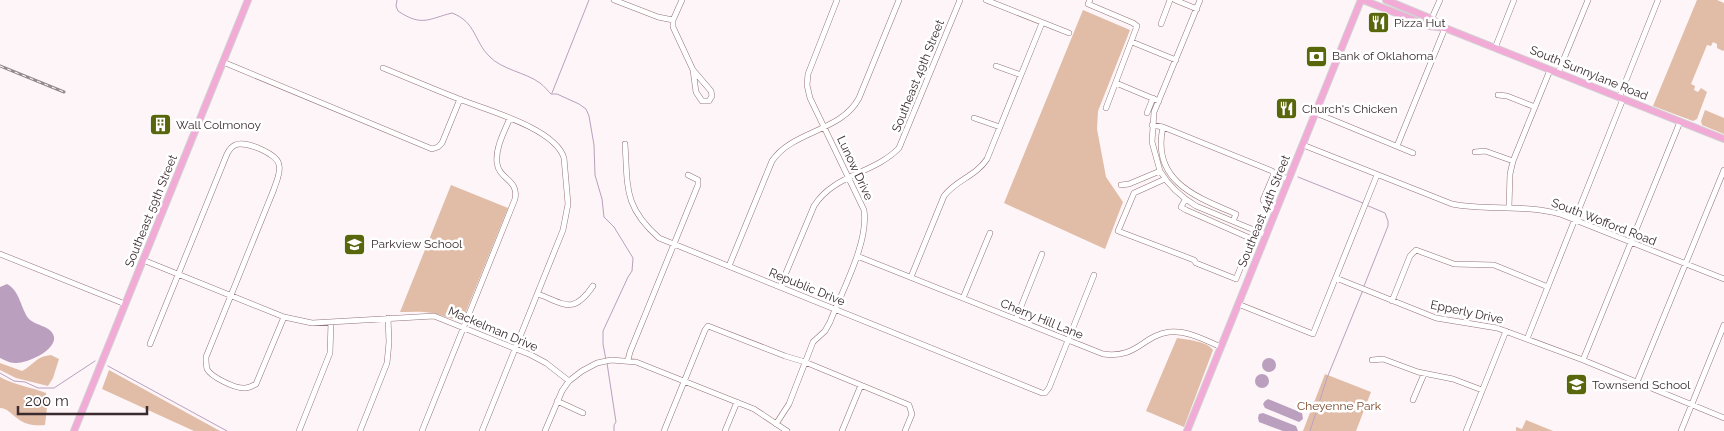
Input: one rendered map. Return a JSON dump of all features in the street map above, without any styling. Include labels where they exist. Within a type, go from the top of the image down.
[{"type":"main road","name":"Southeast 59th Street","points":[[74,431],[248,0]]},
{"type":"main road","name":"South Sunnylane Road","points":[[1362,0],[1431,22]]},
{"type":"main road","name":"Southeast 44th Street","points":[[1187,431],[1362,0]]},
{"type":"main road","name":"South Sunnylane Road","points":[[1386,0],[1445,28],[1724,139]]},
{"type":"street","points":[[614,0],[658,17],[673,20]]},
{"type":"street","points":[[682,0],[673,20],[673,27],[693,70],[711,92],[710,101],[702,101],[697,95],[693,70]]},
{"type":"street","name":"Lunow Drive","points":[[776,424],[787,406],[814,342],[827,328],[864,236],[866,219],[864,210],[808,92],[807,80],[810,66],[837,0]]},
{"type":"street","points":[[729,266],[776,154],[784,147],[848,113],[857,103],[899,0]]},
{"type":"street","name":"Southeast 49th Street","points":[[780,287],[820,196],[830,188],[885,160],[899,148],[960,0]]},
{"type":"street","points":[[986,0],[1068,34]]},
{"type":"street","points":[[1090,0],[1088,4],[1136,24],[1137,30],[1106,108]]},
{"type":"street","points":[[1161,24],[1170,0]]},
{"type":"street","points":[[1175,0],[1197,8]]},
{"type":"street","points":[[1200,0],[1154,112],[1152,142],[1160,170],[1165,179],[1185,200],[1266,235]]},
{"type":"street","points":[[1431,22],[1440,0]]},
{"type":"street","points":[[1495,48],[1514,0]]},
{"type":"street","points":[[1558,73],[1588,0]]},
{"type":"street","points":[[1527,339],[1576,220],[1658,0]]},
{"type":"street","points":[[910,276],[944,196],[951,188],[982,167],[989,154],[1042,23]]},
{"type":"street","points":[[1397,146],[1445,28]]},
{"type":"street","points":[[1132,42],[1176,60]]},
{"type":"street","points":[[223,62],[432,149],[438,148],[442,143],[460,99]]},
{"type":"street","points":[[996,66],[1021,75]]},
{"type":"street","points":[[383,68],[510,118],[551,140],[557,145],[564,158],[568,191],[565,223],[482,431]]},
{"type":"street","points":[[1509,207],[1510,174],[1513,162],[1550,70]]},
{"type":"street","points":[[1116,83],[1159,101]]},
{"type":"street","points":[[1498,95],[1507,96],[1535,107]]},
{"type":"street","points":[[1146,113],[1153,98]]},
{"type":"street","points":[[1316,112],[1413,152]]},
{"type":"street","points":[[422,431],[515,196],[514,186],[500,171],[496,161],[497,153],[510,118]]},
{"type":"street","points":[[974,118],[1000,128]]},
{"type":"street","points":[[1583,360],[1680,122]]},
{"type":"street","points":[[1152,125],[1163,127],[1272,171],[1274,174],[1289,180]]},
{"type":"street","points":[[1163,127],[1160,137],[1162,152],[1168,169],[1175,180],[1192,195],[1236,214],[1233,221]]},
{"type":"street","points":[[150,344],[227,154],[232,147],[238,144],[244,143],[270,154],[279,162],[280,168],[274,189],[206,357],[207,369],[216,378],[240,388],[248,388],[256,384],[284,316]]},
{"type":"street","name":"Republic Drive","points":[[625,144],[626,186],[638,214],[659,238],[1039,392],[1045,393],[1049,388],[1068,341]]},
{"type":"street","name":"South Wofford Road","points":[[1303,145],[1452,204],[1467,207],[1509,207],[1548,211],[1576,220],[1724,279]]},
{"type":"street","points":[[1475,152],[1485,151],[1513,162]]},
{"type":"street","points":[[1121,185],[1129,184],[1160,170]]},
{"type":"street","points":[[1637,382],[1724,170]]},
{"type":"street","points":[[1274,174],[1263,200],[1267,206],[1276,210]]},
{"type":"street","points":[[628,360],[698,185],[696,178],[688,175]]},
{"type":"street","points":[[1238,304],[1313,334],[1377,175]]},
{"type":"street","points":[[1165,179],[1134,193],[1118,231],[1194,260],[1196,263],[1247,284]]},
{"type":"street","points":[[1185,200],[1181,207],[1251,237],[1252,240],[1236,279]]},
{"type":"street","points":[[1245,235],[1248,227]]},
{"type":"street","points":[[963,298],[990,233]]},
{"type":"street","points":[[1392,301],[1410,256],[1416,250],[1454,264],[1494,265],[1548,287]]},
{"type":"street","points":[[0,254],[125,304]]},
{"type":"street","points":[[1016,320],[1042,254]]},
{"type":"street","name":"Cherry Hill Lane","points":[[857,256],[1096,352],[1115,355],[1130,352],[1150,339],[1167,332],[1182,332],[1221,347]]},
{"type":"street","name":"Mackelman Drive","points":[[143,260],[284,316],[305,322],[434,316],[516,348],[546,363],[569,381]]},
{"type":"street","points":[[1068,341],[1094,275]]},
{"type":"street","name":"Epperly Drive","points":[[1336,278],[1436,318],[1485,325],[1506,331],[1583,360],[1724,418]]},
{"type":"street","points":[[538,294],[572,306],[584,298],[593,286]]},
{"type":"street","points":[[360,431],[387,362],[389,342],[388,318]]},
{"type":"street","points":[[299,431],[330,353],[332,342],[331,322]]},
{"type":"street","points":[[1681,431],[1724,325]]},
{"type":"street","points":[[664,431],[708,326],[805,362],[909,405],[912,414],[905,431]]},
{"type":"street","points":[[1466,431],[1506,331]]},
{"type":"street","points":[[1372,360],[1383,359],[1424,374],[1453,379],[1482,390]]},
{"type":"street","points":[[545,431],[557,401],[569,381],[586,368],[604,361],[628,360],[649,366],[754,409],[787,431]]},
{"type":"street","points":[[1414,400],[1424,374]]},
{"type":"street","points":[[842,431],[861,385]]},
{"type":"street","points":[[557,401],[583,413]]},
{"type":"street","points":[[725,431],[737,402]]},
{"type":"green space","points":[[1697,0],[1717,0],[1724,3],[1724,50],[1717,48],[1717,44],[1713,42],[1711,46],[1707,45],[1691,84],[1695,86],[1694,90],[1698,92],[1701,88],[1707,92],[1697,119],[1693,121],[1653,106]]},
{"type":"green space","points":[[1083,10],[1130,30],[1098,111],[1097,129],[1106,177],[1123,202],[1105,249],[1004,203]]},
{"type":"green space","points":[[1705,110],[1724,118],[1724,134],[1702,125],[1701,121]]},
{"type":"green space","points":[[451,185],[508,208],[463,319],[459,320],[428,312],[400,312]]},
{"type":"green space","points":[[1177,338],[1202,343],[1213,350],[1184,427],[1146,411]]},
{"type":"green space","points":[[51,355],[59,359],[53,378],[48,386],[16,378],[0,370],[0,363],[22,371],[38,359]]},
{"type":"green space","points":[[109,370],[220,431],[194,431],[102,389]]},
{"type":"green space","name":"Cheyenne Park","points":[[1325,374],[1371,392],[1356,431],[1303,431]]},
{"type":"green space","points":[[0,377],[46,393],[45,425],[27,424],[7,410],[0,408]]},
{"type":"green space","points":[[1526,420],[1553,431],[1516,431],[1516,427],[1522,429]]},
{"type":"shaded area","points":[[7,284],[15,291],[29,319],[47,328],[53,333],[54,337],[50,347],[45,352],[33,359],[20,363],[0,358],[0,287]]},
{"type":"shaded area","points":[[1266,358],[1272,358],[1276,365],[1272,372],[1266,372],[1262,368],[1262,362]]},
{"type":"shaded area","points":[[1259,374],[1265,374],[1269,381],[1265,388],[1259,388],[1255,384],[1255,378]]},
{"type":"shaded area","points":[[1268,399],[1302,413],[1303,419],[1299,422],[1265,408],[1263,404]]},
{"type":"shaded area","points":[[1263,413],[1296,426],[1298,431],[1283,431],[1259,422],[1259,414]]},
{"type":"waterway","points":[[397,0],[396,6],[398,11],[413,19],[425,20],[452,13],[460,17],[466,21],[484,50],[494,61],[534,79],[551,94],[557,94],[586,109],[594,145],[595,175],[602,199],[604,217],[614,227],[633,258],[632,271],[603,331],[606,360]]},
{"type":"waterway","points":[[552,93],[589,0]]},
{"type":"waterway","points":[[1298,177],[1363,203]]},
{"type":"waterway","points":[[1364,286],[1388,226],[1385,213],[1366,205]]},
{"type":"waterway","points":[[1310,431],[1327,378],[1363,290]]},
{"type":"waterway","points":[[0,373],[14,381],[25,382],[38,388],[54,388],[95,361]]},
{"type":"waterway","points":[[607,363],[616,422],[614,431]]},
{"type":"waterway","points":[[108,366],[227,431]]},
{"type":"railway","points":[[0,66],[64,92]]},
{"type":"place","name":"Pizza Hut","points":[[1378,23]]},
{"type":"place","name":"Bank of Oklahoma","points":[[1316,56]]},
{"type":"place","name":"Church's Chicken","points":[[1286,109]]},
{"type":"place","name":"Wall Colmonoy","points":[[160,125]]},
{"type":"place","name":"Parkview School","points":[[355,244]]},
{"type":"place","name":"Townsend School","points":[[1576,385]]}]
